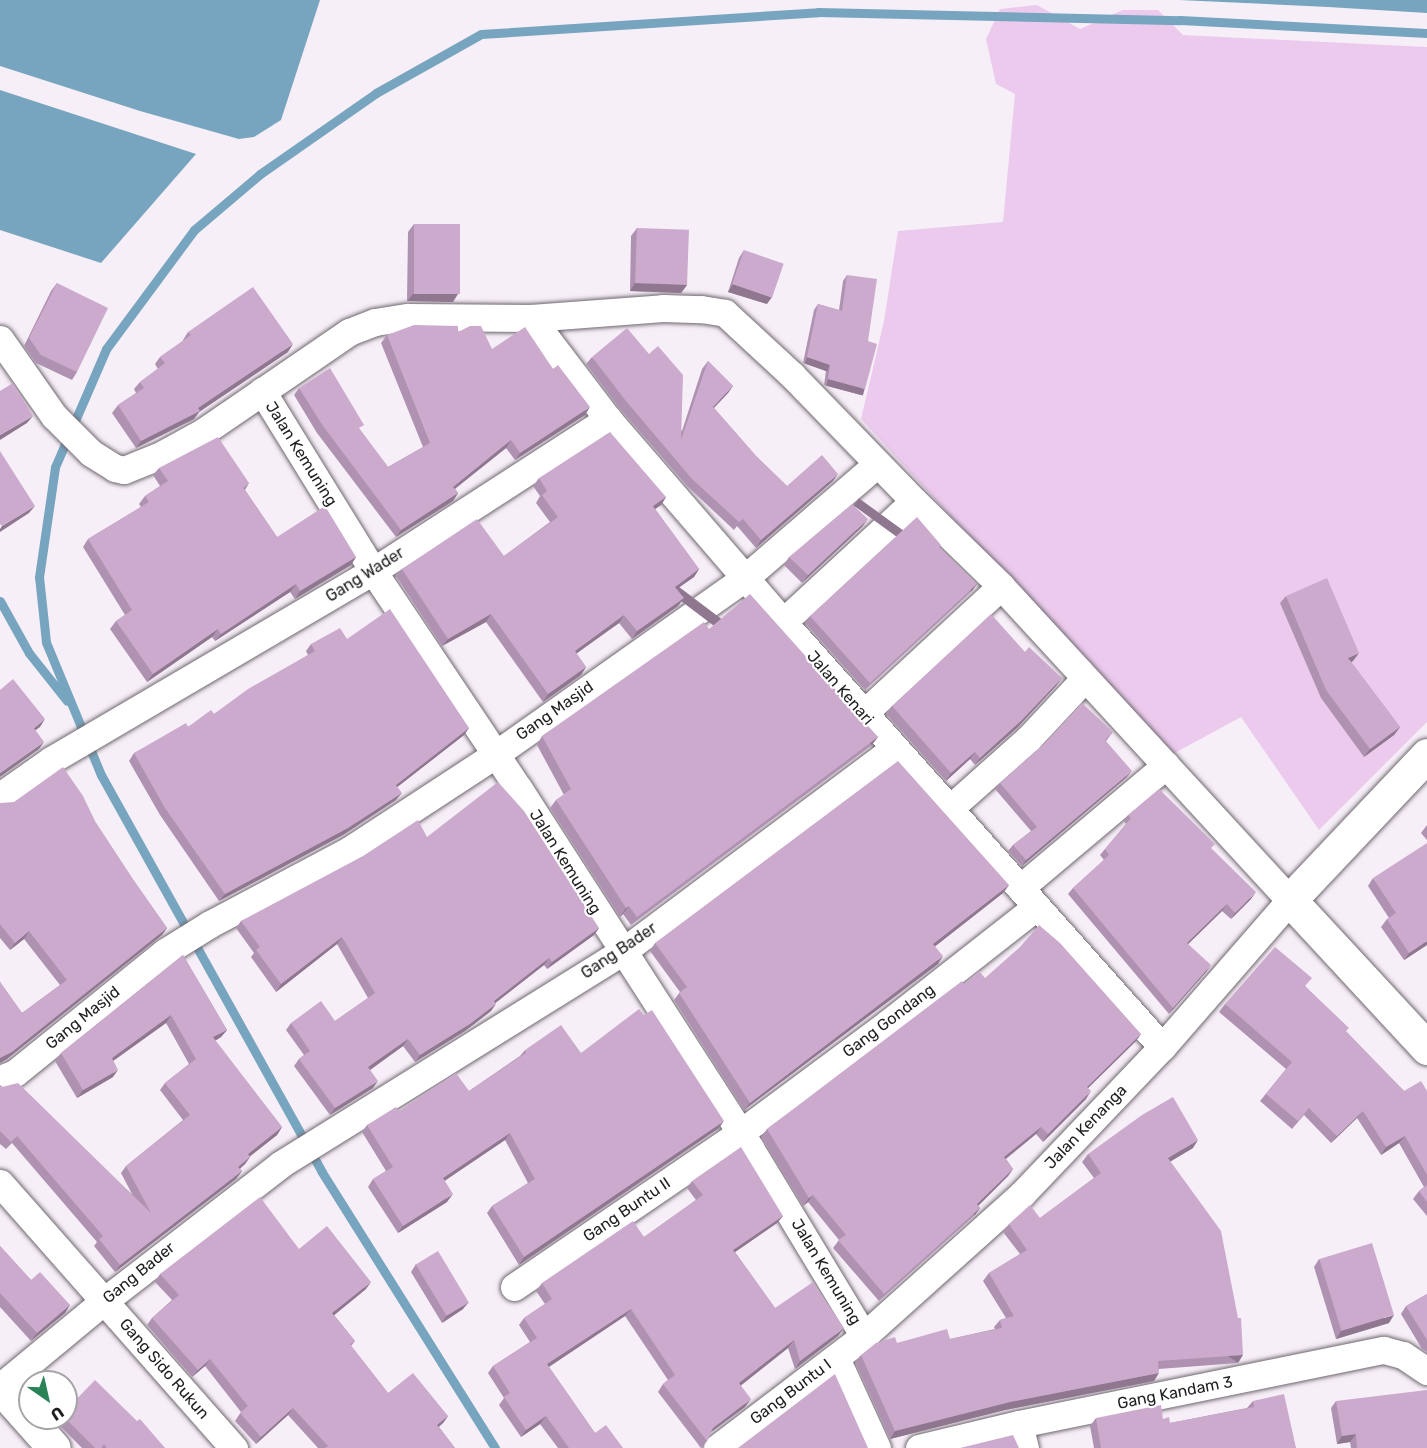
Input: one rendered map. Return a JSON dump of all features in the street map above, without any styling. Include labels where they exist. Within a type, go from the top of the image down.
[{"type":"main road","points":[[1427,755],[1290,900],[1427,1048]]},
{"type":"main road","points":[[0,1387],[54,1448]]},
{"type":"street","points":[[0,339],[54,416],[91,453],[115,468],[134,467],[203,432],[349,332],[375,322],[408,317],[531,318],[663,308],[725,313],[792,375],[914,501],[1001,586],[1290,900]]},
{"type":"street","name":"Jalan Kenari","points":[[531,318],[608,419],[783,622],[893,749],[1162,1047]]},
{"type":"street","name":"Jalan Kemuning","points":[[262,391],[373,571],[496,754],[740,1133],[864,1336]]},
{"type":"street","name":"Gang Wader","points":[[0,796],[51,760],[373,571],[608,419]]},
{"type":"street","name":"Gang Masjid","points":[[0,1079],[22,1067],[165,952],[210,924],[351,849],[496,754],[745,578],[878,464]]},
{"type":"street","points":[[783,622],[914,501]]},
{"type":"street","points":[[863,714],[1001,586]]},
{"type":"street","points":[[948,810],[1028,739],[1085,678]]},
{"type":"street","name":"Gang Bader","points":[[0,1387],[104,1301],[281,1164],[622,952],[893,749]]},
{"type":"street","name":"Gang Gondang","points":[[740,1133],[888,1023],[1028,898],[1167,765]]},
{"type":"street","name":"Jalan Kenanga","points":[[864,1336],[1022,1194],[1162,1047],[1290,900]]},
{"type":"street","name":"Gang Buntu II","points":[[514,1287],[740,1133]]},
{"type":"street","name":"Gang Sido Rukun","points":[[0,1183],[234,1448]]},
{"type":"street","name":"Gang Buntu I","points":[[717,1448],[864,1336]]},
{"type":"street","name":"Gang Kandam 3","points":[[919,1448],[1022,1436],[1384,1350],[1403,1354],[1427,1371]]},
{"type":"street","points":[[836,1358],[877,1448]]},
{"type":"shaded area","points":[[1037,5],[1080,29],[1123,10],[1158,10],[1183,35],[1427,47],[1427,722],[1319,830],[1241,717],[1171,755],[861,419],[884,321],[898,231],[1003,222],[1015,94],[996,84],[986,39],[1000,9]]},
{"type":"water","points":[[0,0],[320,0],[281,120],[254,137],[239,139],[140,111],[0,66]]},
{"type":"water","points":[[1179,0],[1427,0],[1427,13],[1328,7]]},
{"type":"water","points":[[0,90],[196,154],[101,263],[0,230]]},
{"type":"building","points":[[414,224],[460,224],[460,294],[414,294]]},
{"type":"building","points":[[637,228],[689,230],[687,285],[635,283]]},
{"type":"building","points":[[744,250],[784,264],[772,298],[732,284]]},
{"type":"building","points":[[847,275],[877,279],[868,341],[877,344],[865,389],[828,379],[830,365],[807,357],[818,304],[842,311]]},
{"type":"building","points":[[57,283],[108,308],[77,372],[41,355],[29,338]]},
{"type":"building","points":[[253,287],[293,344],[198,408],[200,411],[141,441],[118,405],[144,388],[140,382],[165,363],[160,357],[191,335],[188,332]]},
{"type":"building","points":[[414,325],[458,326],[458,332],[470,326],[481,326],[492,349],[525,327],[553,369],[558,365],[590,407],[520,453],[511,440],[453,487],[458,493],[401,530],[323,426],[299,388],[330,368],[364,425],[359,428],[388,467],[430,443],[387,335]]},
{"type":"building","points":[[627,328],[649,354],[658,346],[683,375],[681,440],[708,361],[733,386],[713,407],[756,456],[787,486],[822,455],[838,474],[761,540],[743,519],[739,522],[692,479],[592,357]]},
{"type":"building","points":[[13,383],[33,416],[0,435],[0,391]]},
{"type":"building","points":[[610,432],[666,497],[653,506],[699,569],[675,587],[684,598],[637,631],[624,615],[575,651],[586,667],[548,694],[491,614],[448,639],[402,569],[477,519],[504,556],[558,517],[542,495],[547,491],[539,478]]},
{"type":"building","points":[[218,437],[249,483],[243,488],[277,537],[325,506],[356,557],[300,591],[296,584],[221,634],[218,629],[153,674],[116,621],[132,610],[88,539],[149,502],[145,496],[168,481],[159,468]]},
{"type":"building","points":[[0,451],[35,506],[2,526],[0,524]]},
{"type":"building","points":[[852,504],[868,519],[808,575],[789,557]]},
{"type":"building","points":[[917,517],[941,545],[939,547],[977,584],[870,683],[810,616]]},
{"type":"building","points":[[1327,578],[1359,653],[1348,658],[1400,727],[1370,749],[1326,690],[1286,596]]},
{"type":"building","points":[[750,594],[878,737],[637,917],[629,906],[626,908],[556,800],[571,789],[542,736],[704,622],[709,629]]},
{"type":"building","points":[[390,609],[469,728],[396,785],[402,793],[348,828],[225,894],[165,808],[134,753],[186,723],[188,727],[211,710],[214,714],[248,689],[315,651],[311,644],[340,628],[347,639]]},
{"type":"building","points":[[991,614],[1025,652],[1029,647],[1062,678],[1022,720],[980,758],[975,752],[951,773],[892,706]]},
{"type":"building","points":[[13,679],[45,719],[34,728],[44,742],[0,773],[0,690]]},
{"type":"building","points":[[1082,703],[1113,732],[1105,740],[1132,771],[1026,860],[1013,845],[1037,827],[1000,783],[1044,744]]},
{"type":"building","points":[[898,761],[1009,885],[933,944],[943,956],[750,1103],[679,993],[687,987],[655,943]]},
{"type":"building","points":[[63,767],[83,796],[96,823],[167,928],[12,1052],[0,1058],[0,982],[22,1013],[67,980],[29,931],[15,943],[0,924],[0,803],[14,802]]},
{"type":"building","points":[[498,782],[524,811],[599,928],[552,962],[549,958],[494,1001],[496,1004],[470,1024],[420,1055],[408,1039],[368,1067],[378,1081],[335,1108],[299,1059],[310,1051],[291,1023],[321,1001],[335,1021],[375,993],[342,937],[281,984],[256,950],[260,947],[241,921],[363,856],[418,820],[427,837]]},
{"type":"building","points":[[1159,789],[1215,844],[1211,848],[1256,892],[1235,913],[1227,904],[1187,943],[1211,965],[1173,1008],[1073,888],[1109,855],[1105,849],[1131,818],[1128,815]]},
{"type":"building","points":[[1427,843],[1427,941],[1409,953],[1387,919],[1396,913],[1373,878]]},
{"type":"building","points":[[1039,925],[1060,943],[1141,1034],[1087,1087],[1091,1091],[1048,1134],[1041,1127],[1004,1157],[1013,1169],[977,1204],[980,1208],[884,1294],[838,1240],[846,1235],[813,1195],[809,1198],[767,1129],[962,981],[964,984],[979,971],[985,978],[1020,947]]},
{"type":"building","points":[[1275,947],[1312,978],[1305,986],[1349,1028],[1346,1031],[1404,1091],[1421,1081],[1427,1091],[1427,1175],[1405,1136],[1386,1147],[1363,1111],[1337,1136],[1309,1108],[1298,1121],[1266,1094],[1292,1062],[1225,1004]]},
{"type":"building","points":[[183,955],[227,1030],[213,1037],[282,1127],[248,1154],[250,1157],[238,1167],[242,1171],[120,1265],[99,1239],[103,1236],[17,1136],[11,1142],[0,1131],[0,1085],[2,1087],[18,1083],[151,1213],[126,1166],[190,1115],[165,1083],[196,1059],[171,1015],[112,1058],[118,1070],[83,1090],[61,1053]]},
{"type":"building","points":[[639,1009],[644,1015],[652,1010],[724,1121],[524,1257],[492,1206],[535,1179],[510,1133],[443,1178],[453,1194],[403,1226],[373,1179],[393,1167],[367,1125],[396,1107],[399,1111],[456,1073],[469,1091],[526,1053],[525,1050],[561,1025],[581,1053]]},
{"type":"building","points":[[1173,1097],[1198,1140],[1168,1158],[1221,1231],[1238,1318],[1241,1318],[1243,1355],[1158,1361],[1159,1373],[1010,1402],[895,1431],[861,1355],[876,1343],[895,1337],[897,1343],[947,1329],[950,1339],[1002,1328],[1000,1320],[1014,1316],[989,1273],[1027,1250],[1009,1224],[1030,1205],[1040,1218],[1101,1173],[1088,1154],[1142,1115]]},
{"type":"building","points":[[741,1147],[783,1216],[733,1250],[775,1308],[813,1282],[844,1328],[800,1361],[794,1340],[739,1383],[751,1399],[713,1428],[707,1441],[663,1384],[675,1375],[631,1309],[547,1364],[595,1433],[606,1425],[623,1448],[569,1448],[546,1416],[526,1430],[504,1397],[510,1393],[493,1366],[537,1338],[524,1318],[552,1299],[542,1283],[633,1221],[644,1237],[703,1195],[692,1181]]},
{"type":"building","points":[[1427,1185],[1427,1202],[1419,1191]]},
{"type":"building","points":[[260,1197],[299,1249],[327,1226],[371,1282],[332,1313],[355,1341],[350,1344],[388,1393],[413,1373],[448,1416],[437,1425],[455,1448],[325,1448],[328,1446],[293,1408],[261,1437],[240,1413],[248,1406],[210,1359],[198,1370],[152,1318],[179,1295],[160,1274]]},
{"type":"building","points":[[1372,1243],[1394,1315],[1341,1331],[1319,1259]]},
{"type":"building","points":[[0,1246],[31,1280],[40,1272],[70,1305],[37,1333],[0,1293]]},
{"type":"building","points":[[438,1251],[469,1302],[447,1316],[416,1264]]},
{"type":"building","points":[[1427,1294],[1427,1340],[1406,1306]]},
{"type":"building","points":[[835,1374],[868,1448],[738,1448]]},
{"type":"building","points":[[95,1380],[137,1421],[140,1419],[165,1448],[107,1448],[104,1444],[101,1448],[95,1448],[77,1430],[78,1398]]},
{"type":"building","points":[[1427,1390],[1427,1448],[1357,1448],[1356,1434],[1342,1436],[1336,1401]]},
{"type":"building","points":[[1284,1394],[1296,1448],[1101,1448],[1096,1418],[1161,1405],[1163,1419],[1169,1417],[1170,1423],[1254,1407],[1253,1401]]},
{"type":"building","points":[[1013,1435],[1019,1448],[960,1448]]},
{"type":"waterway","points":[[495,1448],[322,1172],[101,775],[46,642],[39,577],[55,467],[106,349],[194,230],[260,174],[376,93],[481,34],[818,12],[1180,20],[1427,33]]},
{"type":"waterway","points":[[0,601],[29,653],[67,701]]}]
